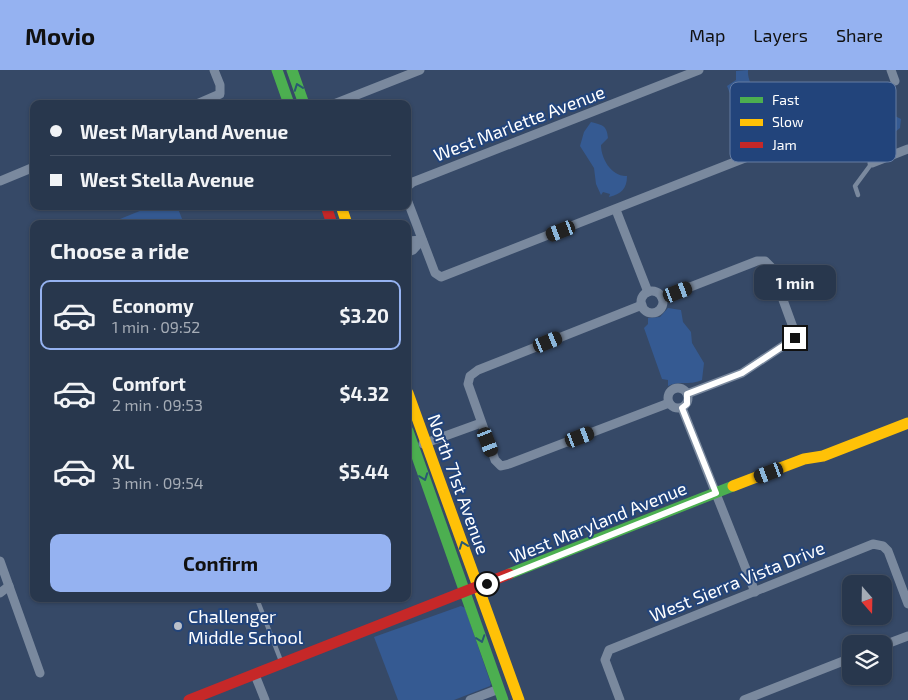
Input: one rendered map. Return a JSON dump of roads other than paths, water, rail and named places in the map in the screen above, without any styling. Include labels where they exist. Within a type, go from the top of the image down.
[{"type":"street","points":[[206,100],[220,94],[220,85],[214,70]]},
{"type":"street","points":[[277,70],[288,100]]},
{"type":"street","points":[[292,70],[303,100]]},
{"type":"street","points":[[344,100],[420,70]]},
{"type":"street","name":"West Marlette Avenue","points":[[411,184],[699,70]]},
{"type":"street","points":[[892,70],[895,81]]},
{"type":"street","points":[[896,154],[908,149]]},
{"type":"street","points":[[411,210],[435,273],[441,277],[735,162]]},
{"type":"street","points":[[0,181],[30,169]]},
{"type":"street","points":[[616,210],[648,292]]},
{"type":"street","points":[[411,241],[422,240]]},
{"type":"street","points":[[411,251],[422,240]]},
{"type":"street","points":[[662,298],[757,261],[765,261],[771,267],[795,338],[742,373],[687,394]]},
{"type":"street","points":[[648,292],[657,293],[662,298],[662,307],[654,313],[645,311],[642,306],[642,299],[648,292]]},
{"type":"street","points":[[642,306],[478,370],[470,376],[468,384],[495,460],[501,466],[669,402]]},
{"type":"street","points":[[676,388],[682,389],[687,394],[687,404],[682,408],[676,408],[669,402],[668,396],[676,388]]},
{"type":"street","name":"North 71st Avenue","points":[[411,401],[519,700]]},
{"type":"street","points":[[682,408],[755,592]]},
{"type":"street","points":[[414,448],[482,423]]},
{"type":"street","name":"West Maryland Avenue","points":[[189,700],[804,459],[824,456],[908,423]]},
{"type":"street","name":"North 71st Avenue","points":[[411,440],[501,695]]},
{"type":"street","name":"West Sierra Vista Drive","points":[[620,700],[605,660],[609,650],[873,544],[883,546],[888,551],[908,604]]},
{"type":"street","points":[[0,561],[4,586],[40,673]]},
{"type":"street","points":[[0,593],[4,586]]},
{"type":"street","points":[[892,642],[908,636]]},
{"type":"street","points":[[744,700],[842,662]]},
{"type":"street","points":[[255,675],[265,700]]},
{"type":"street","points":[[470,700],[501,695]]},
{"type":"lane","points":[[858,195],[855,186],[872,163]]},
{"type":"lane","points":[[258,602],[282,664]]},
{"type":"place","name":"Challenger Middle School","points":[[178,626]]}]
